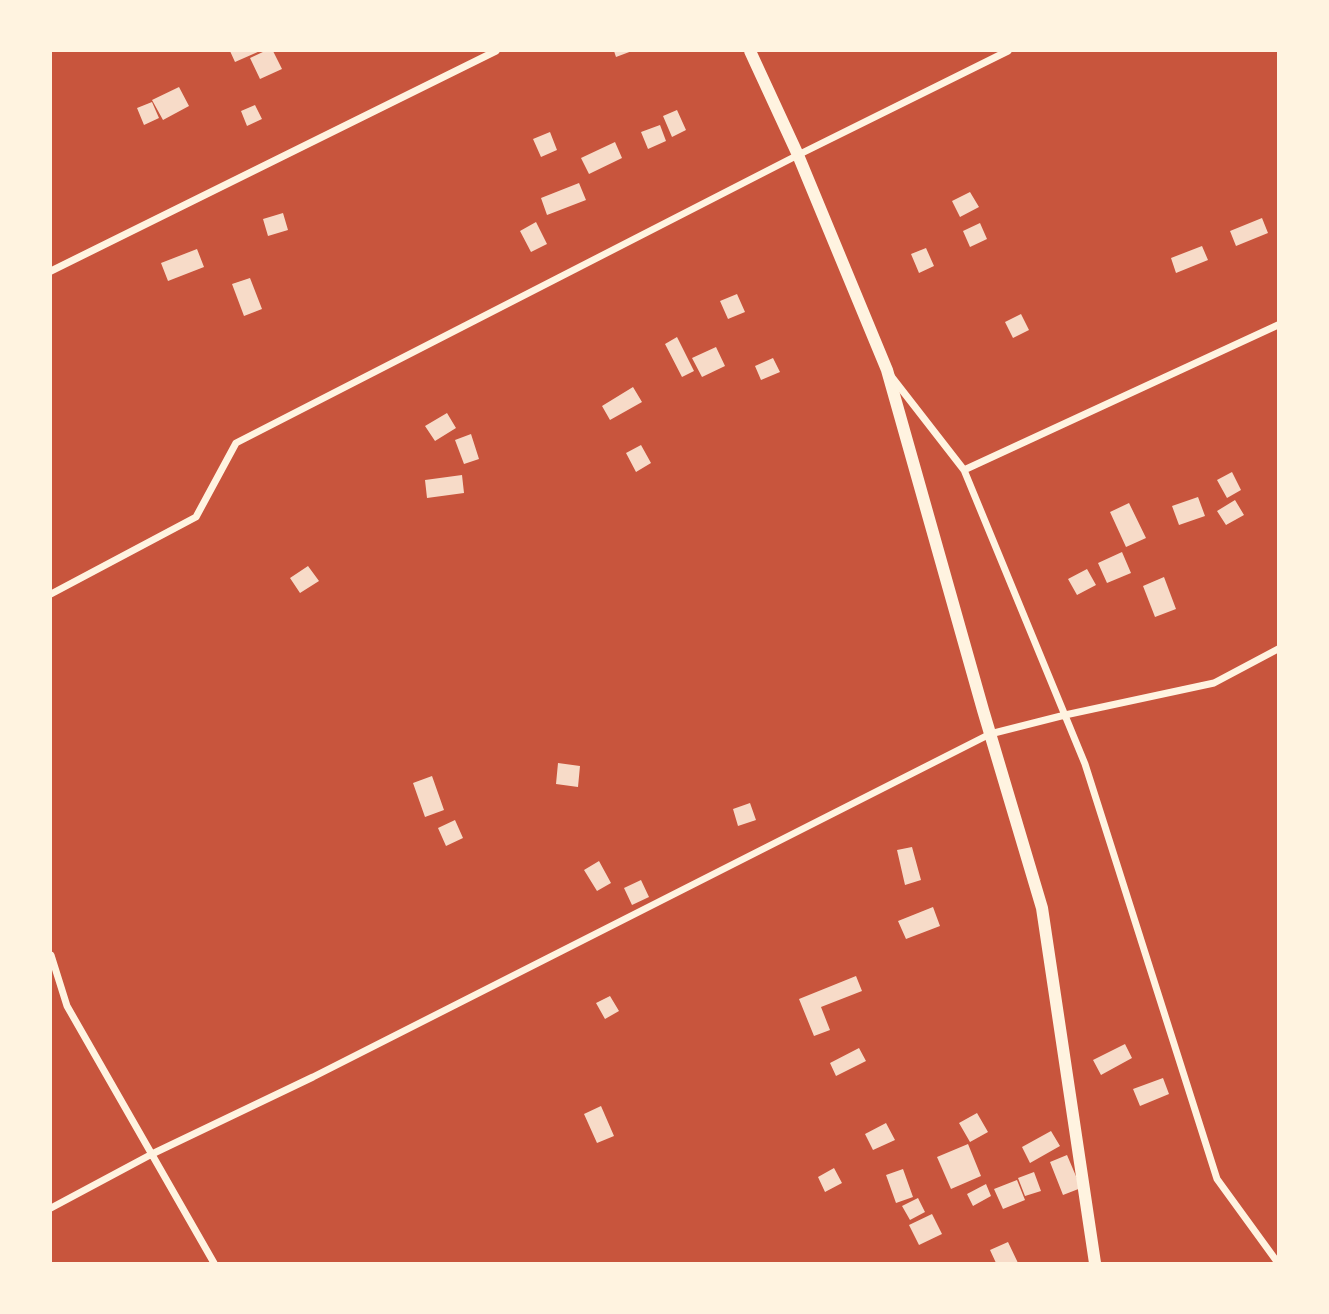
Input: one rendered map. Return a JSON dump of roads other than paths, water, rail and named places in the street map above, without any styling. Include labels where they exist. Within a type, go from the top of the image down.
[{"type":"street","points":[[51,271],[496,51]]},
{"type":"street","points":[[750,51],[798,155],[887,370],[1042,908],[1095,1263]]},
{"type":"street","points":[[51,594],[197,517],[236,443],[798,155],[1008,51]]},
{"type":"street","points":[[964,470],[1278,325]]},
{"type":"street","points":[[887,370],[964,470],[1085,764],[1217,1179],[1278,1263]]},
{"type":"street","points":[[51,1208],[152,1154],[313,1077],[990,734],[1214,683],[1278,649]]},
{"type":"street","points":[[51,955],[68,1006],[214,1263]]}]
